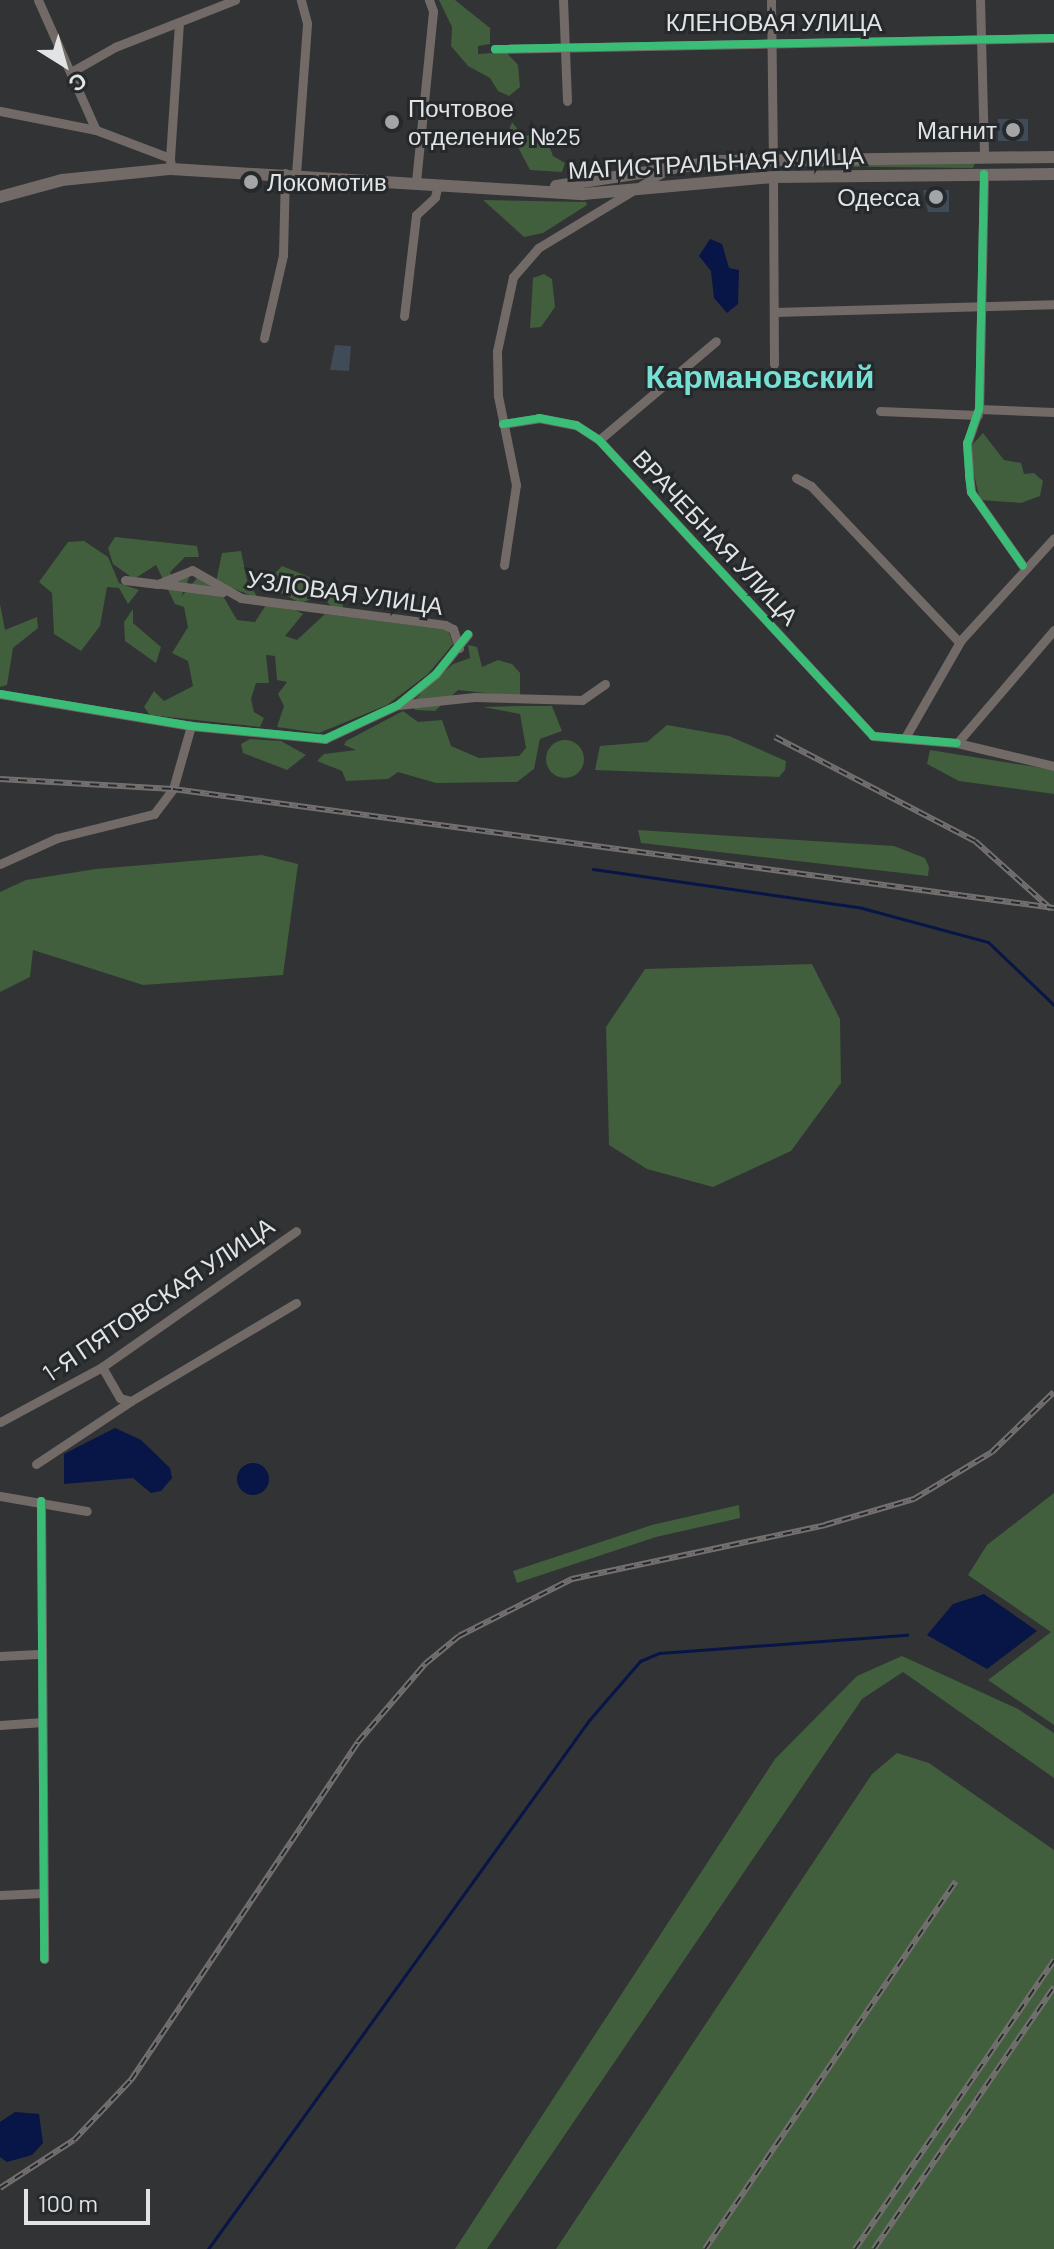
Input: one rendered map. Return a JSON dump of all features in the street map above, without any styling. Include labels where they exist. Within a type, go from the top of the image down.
[{"type":"main road","points":[[984,157],[984,174]]},
{"type":"main road","name":"МАГИСТРАЛЬНАЯ УЛИЦА","points":[[525,190],[668,169],[773,159],[1054,157]]},
{"type":"main road","points":[[773,159],[773,177]]},
{"type":"main road","name":"МАГИСТРАЛЬНАЯ УЛИЦА","points":[[0,197],[62,180],[170,163],[525,190],[637,191],[773,177],[1054,174]]},
{"type":"street","points":[[38,0],[96,130]]},
{"type":"street","points":[[71,72],[235,0]]},
{"type":"street","points":[[264,338],[283,255],[307,23],[301,0]]},
{"type":"street","points":[[416,182],[433,11],[429,0]]},
{"type":"street","points":[[563,0],[567,101]]},
{"type":"street","points":[[771,0],[773,159]]},
{"type":"street","points":[[980,0],[984,157]]},
{"type":"street","points":[[0,111],[96,130],[170,163],[179,22]]},
{"type":"street","name":"КЛЕНОВАЯ УЛИЦА","points":[[495,49],[564,43],[1054,38]]},
{"type":"street","points":[[504,565],[516,485],[503,424],[497,351],[513,277],[550,240],[637,191],[668,169]]},
{"type":"street","points":[[984,174],[978,412],[968,454],[971,492],[1023,566]]},
{"type":"street","points":[[773,177],[774,364]]},
{"type":"street","points":[[404,316],[416,215],[435,197],[438,184]]},
{"type":"street","points":[[774,312],[1054,304]]},
{"type":"street","points":[[599,440],[716,341]]},
{"type":"street","points":[[880,411],[1054,412]]},
{"type":"street","name":"ВРАЧЕБНАЯ УЛИЦА","points":[[503,424],[539,418],[576,425],[599,440],[675,518],[873,736],[906,736]]},
{"type":"street","points":[[796,478],[811,486],[959,642]]},
{"type":"street","points":[[1054,538],[1023,566],[959,642],[906,736],[957,743],[1054,766]]},
{"type":"street","name":"УЗЛОВАЯ УЛИЦА","points":[[125,580],[158,584],[192,570],[224,592],[445,625],[453,629],[459,648]]},
{"type":"street","points":[[158,584],[224,592]]},
{"type":"street","points":[[957,743],[1054,630]]},
{"type":"street","points":[[0,694],[191,726],[325,739],[398,705],[459,648],[468,634]]},
{"type":"street","points":[[398,705],[475,697],[582,700],[605,684]]},
{"type":"street","points":[[0,864],[57,838],[154,814],[173,789],[191,726]]},
{"type":"street","name":"1-Я ПЯТОВСКАЯ УЛИЦА","points":[[0,1422],[102,1367],[296,1231]]},
{"type":"street","points":[[36,1464],[131,1401],[296,1303]]},
{"type":"street","points":[[102,1367],[120,1398],[131,1401]]},
{"type":"street","points":[[0,1496],[87,1511]]},
{"type":"street","points":[[41,1501],[38,1654],[44,1959]]},
{"type":"street","points":[[0,1656],[38,1654]]},
{"type":"street","points":[[0,1725],[39,1722]]},
{"type":"street","points":[[0,1895],[43,1893]]},
{"type":"green space","points":[[439,0],[455,0],[490,28],[490,44],[478,46],[478,54],[506,52],[518,65],[520,87],[509,96],[498,91],[490,78],[468,66],[451,46],[452,27]]},
{"type":"green space","points":[[512,122],[523,136],[538,134],[548,143],[553,156],[565,163],[562,172],[530,170],[509,130]]},
{"type":"green space","points":[[975,163],[973,168],[776,166]]},
{"type":"green space","points":[[483,200],[586,202],[587,205],[543,233],[524,237]]},
{"type":"green space","points":[[544,274],[552,279],[555,307],[541,327],[530,328],[533,278]]},
{"type":"green space","points":[[983,433],[1004,460],[1021,463],[1024,474],[1034,473],[1043,481],[1040,496],[1021,503],[980,500],[971,462],[972,445]]},
{"type":"green space","points":[[115,537],[197,546],[199,557],[185,557],[170,572],[172,578],[189,578],[181,597],[197,578],[220,591],[237,620],[255,622],[266,605],[292,608],[303,614],[285,636],[297,640],[325,614],[448,630],[453,644],[428,674],[387,705],[319,733],[277,727],[284,706],[278,694],[287,682],[277,680],[275,656],[266,655],[269,683],[256,683],[251,699],[254,712],[264,718],[260,727],[150,715],[144,707],[154,691],[164,701],[193,686],[188,661],[172,653],[188,627],[184,607],[175,604],[156,565],[134,579],[113,564],[108,548]]},
{"type":"green space","points":[[84,541],[108,557],[119,583],[139,590],[128,604],[119,588],[107,587],[100,626],[81,651],[54,634],[52,593],[39,582],[68,542]]},
{"type":"green space","points":[[241,551],[247,580],[258,598],[216,582],[222,553]]},
{"type":"green space","points":[[282,566],[341,590],[343,608],[333,608],[321,596],[300,603],[272,588],[268,581]]},
{"type":"green space","points":[[0,604],[5,630],[37,617],[38,628],[13,648],[7,685],[0,687]]},
{"type":"green space","points":[[133,609],[133,623],[161,647],[156,663],[125,641],[124,622]]},
{"type":"green space","points":[[468,645],[477,647],[482,667],[498,660],[512,664],[520,673],[520,697],[458,690],[435,711],[415,710],[412,703],[425,689],[453,664],[470,658]]},
{"type":"green space","points":[[552,706],[562,731],[540,739],[534,769],[517,782],[436,783],[398,772],[388,779],[346,781],[342,771],[317,761],[324,754],[356,750],[344,745],[346,741],[403,711],[418,722],[442,720],[451,746],[479,758],[519,756],[526,748],[520,714],[483,707]]},
{"type":"green space","points":[[667,725],[729,736],[786,761],[785,770],[779,777],[595,770],[600,746],[647,742]]},
{"type":"green space","points":[[250,739],[281,741],[306,755],[287,770],[243,753],[241,744]]},
{"type":"green space","points":[[565,740],[578,746],[584,759],[578,772],[565,778],[552,772],[546,759],[552,746]]},
{"type":"green space","points":[[930,750],[1054,770],[1054,794],[959,781],[927,764]]},
{"type":"green space","points":[[638,830],[894,846],[925,858],[929,867],[928,876],[641,843]]},
{"type":"green space","points":[[262,855],[298,864],[283,975],[143,985],[33,950],[30,977],[0,992],[0,892],[26,880],[96,869]]},
{"type":"green space","points":[[812,964],[840,1019],[841,1083],[791,1151],[713,1187],[647,1169],[609,1145],[606,1027],[645,969]]},
{"type":"green space","points":[[1054,1493],[1054,1725],[988,1680],[1051,1632],[968,1575],[987,1545]]},
{"type":"green space","points":[[739,1505],[740,1518],[656,1537],[517,1583],[513,1571],[652,1525]]},
{"type":"green space","points":[[902,1656],[1018,1709],[1054,1733],[1054,1778],[903,1672],[862,1699],[487,2249],[455,2249],[775,1759],[857,1676]]},
{"type":"green space","points":[[897,1753],[929,1763],[1054,1850],[1054,2249],[556,2249],[872,1774]]},
{"type":"shaded area","points":[[710,239],[722,244],[729,268],[739,270],[738,304],[727,313],[714,298],[711,271],[699,256]]},
{"type":"shaded area","points":[[115,1428],[141,1440],[170,1468],[172,1478],[161,1491],[151,1493],[133,1478],[64,1484],[64,1454]]},
{"type":"shaded area","points":[[253,1463],[264,1468],[269,1479],[264,1490],[253,1495],[242,1490],[237,1479],[242,1468]]},
{"type":"shaded area","points":[[984,1594],[1037,1631],[987,1669],[927,1635],[953,1604]]},
{"type":"shaded area","points":[[15,2112],[39,2114],[43,2143],[32,2155],[7,2162],[0,2157],[0,2122]]},
{"type":"building","name":"Магнит","points":[[998,119],[1028,119],[1028,141],[998,141]]},
{"type":"building","name":"Одесса","points":[[923,190],[949,190],[949,212],[928,212]]},
{"type":"building","points":[[335,345],[351,346],[349,371],[330,370]]},
{"type":"waterway","points":[[593,869],[862,908],[988,942],[1054,1005]]},
{"type":"waterway","points":[[208,2249],[590,1719],[640,1661],[659,1653],[907,1635]]},
{"type":"railway","points":[[775,737],[975,841],[1051,909]]},
{"type":"railway","points":[[0,779],[173,789],[1054,908]]},
{"type":"railway","points":[[0,2188],[74,2140],[131,2080],[358,1742],[425,1664],[459,1636],[572,1579],[825,1525],[914,1499],[992,1452],[1054,1392]]},
{"type":"railway","points":[[705,2249],[956,1881]]},
{"type":"railway","points":[[855,2249],[1054,1960]]},
{"type":"railway","points":[[874,2249],[1054,1987]]},
{"type":"cycle path","points":[[495,49],[1054,38]]},
{"type":"cycle path","points":[[984,174],[979,409],[967,443],[969,475],[971,492],[1023,566]]},
{"type":"cycle path","points":[[503,424],[539,418],[576,425],[599,440],[873,736],[957,743]]},
{"type":"cycle path","points":[[0,694],[191,726],[325,739],[398,705],[436,674],[468,634]]},
{"type":"cycle path","points":[[41,1501],[44,1959]]},
{"type":"place","name":"Почтовое отделение №25","points":[[392,122]]},
{"type":"place","name":"Магнит","points":[[1013,130]]},
{"type":"place","name":"Локомотив","points":[[251,182]]},
{"type":"place","name":"Одесса","points":[[936,197]]},
{"type":"district","name":"Кармановский","points":[[760,375]]}]
